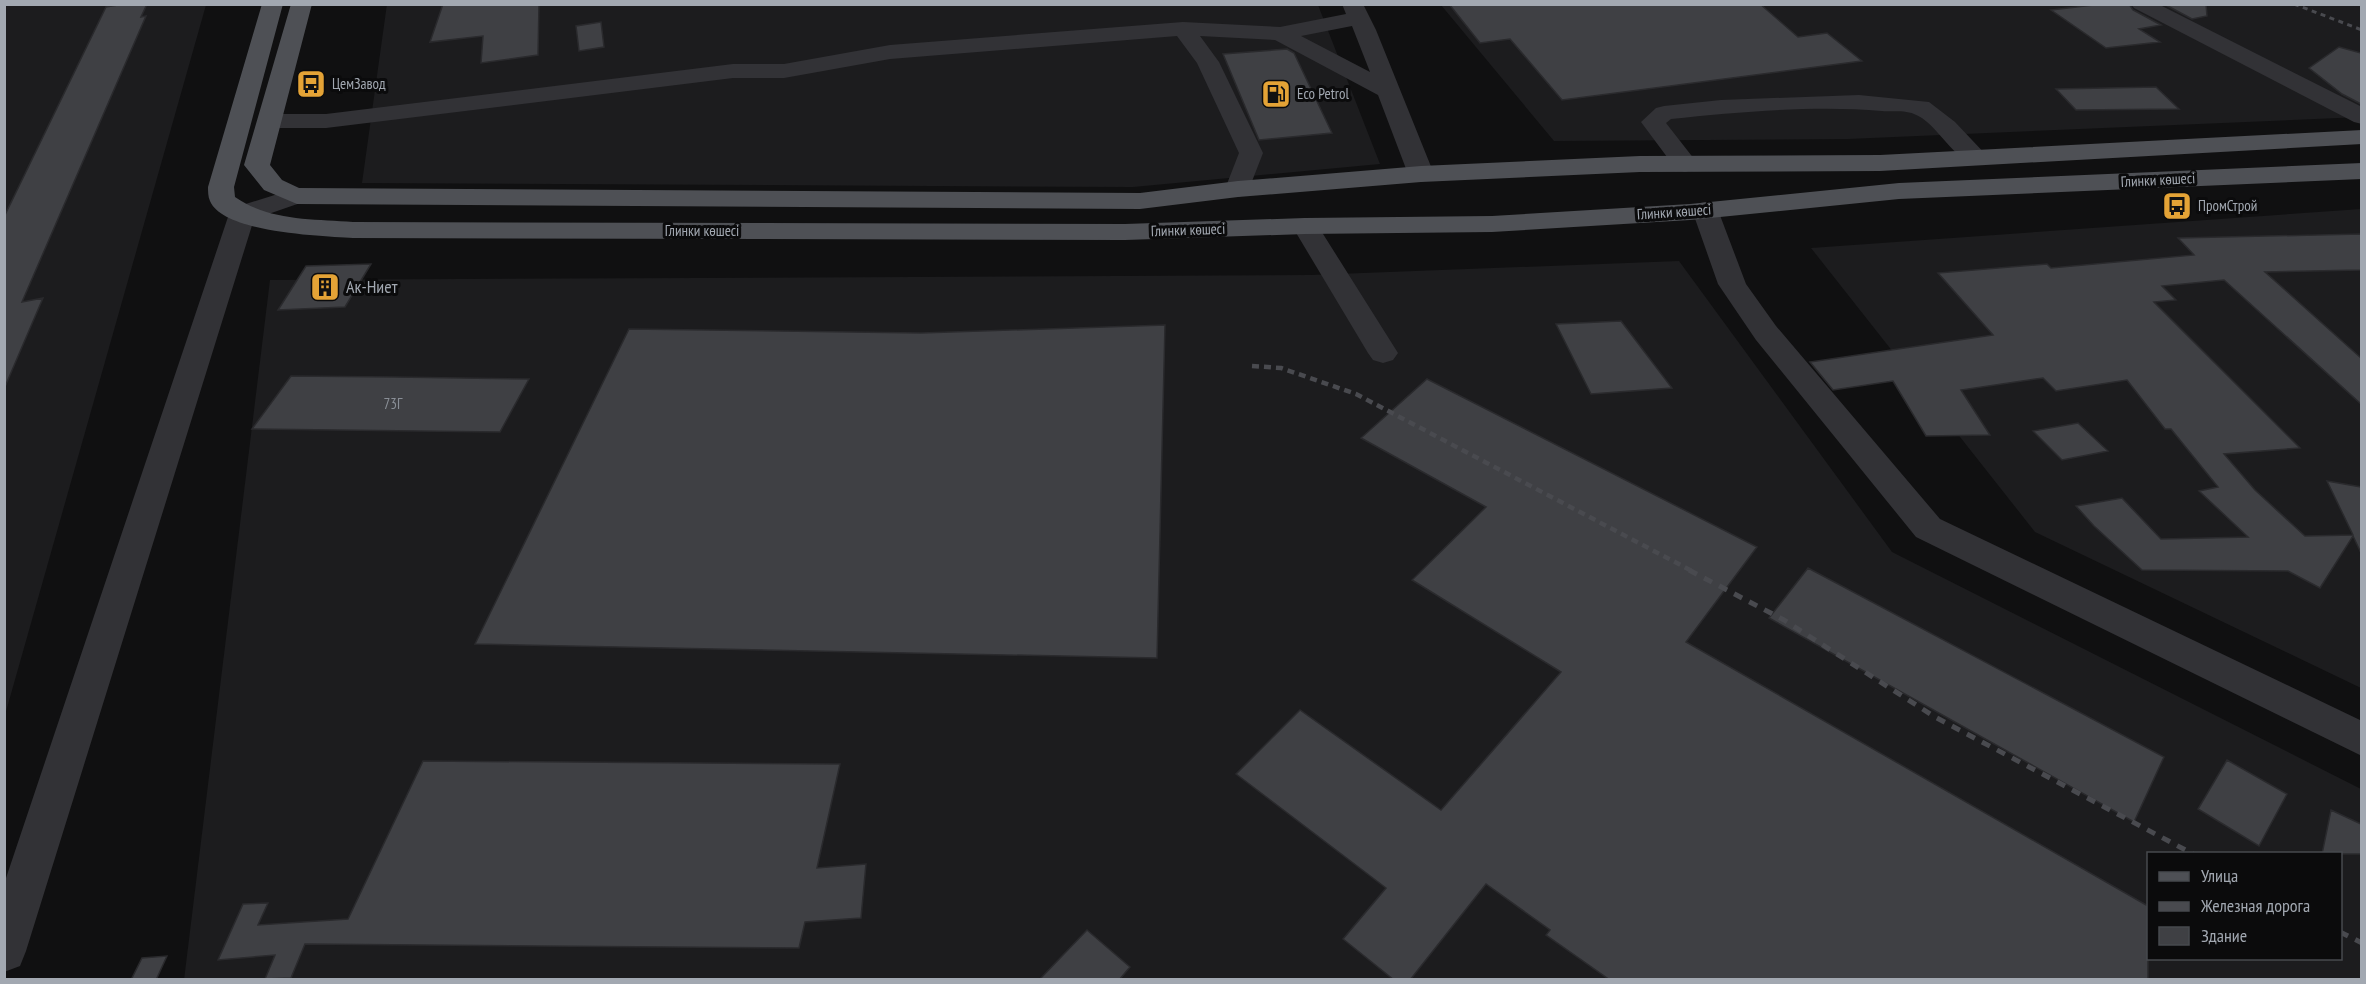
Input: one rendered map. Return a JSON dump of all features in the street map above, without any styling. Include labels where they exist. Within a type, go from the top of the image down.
[{"type":"main road","name":"Глинки көшесі","points":[[273,4],[221,187],[222,200],[242,214],[277,224],[365,230],[1125,232],[1305,226],[1492,224],[1880,163],[2361,137]]},
{"type":"main road","name":"Глинки көшесі","points":[[302,4],[257,165],[263,177],[273,187],[297,196],[1140,201],[1238,189],[1421,174],[1640,164],[1662,173],[1688,192],[1899,191],[2361,171]]},
{"type":"main road","points":[[1305,226],[1294,200],[1310,183]]},
{"type":"street","points":[[2141,4],[2361,117]]},
{"type":"street","points":[[269,121],[326,121],[733,71],[784,70],[890,52],[1183,29],[1280,34],[1356,11],[1421,174]]},
{"type":"street","points":[[1183,29],[1210,68],[1251,153],[1238,189]]},
{"type":"street","points":[[1210,68],[1239,32]]},
{"type":"street","points":[[1280,34],[1389,92]]},
{"type":"street","points":[[1977,158],[1946,127],[1921,107],[1847,102],[1721,107],[1664,113],[1653,122],[1688,192],[1720,246],[1732,284],[1766,333],[1928,528],[2361,740]]},
{"type":"street","points":[[4,951],[242,214],[297,196]]},
{"type":"street","points":[[1305,226],[1383,353]]},
{"type":"shaded area","points":[[387,4],[1318,5],[1380,164],[1133,187],[362,183]]},
{"type":"shaded area","points":[[5,5],[206,5],[5,715]]},
{"type":"shaded area","points":[[1441,5],[2361,5],[2361,117],[1848,139],[1554,141]]},
{"type":"shaded area","points":[[2361,209],[2361,688],[2035,532],[1811,248]]},
{"type":"shaded area","points":[[1679,261],[1892,552],[2361,789],[2361,979],[184,980],[270,280],[1311,275]]},
{"type":"building","points":[[147,4],[141,17],[146,16],[22,302],[43,298],[4,389],[4,217],[106,7]]},
{"type":"building","points":[[443,4],[539,4],[538,55],[481,63],[483,36],[430,42]]},
{"type":"building","points":[[1449,4],[1760,4],[1798,37],[1827,33],[1862,61],[1562,100],[1510,39],[1480,43]]},
{"type":"building","points":[[2102,4],[2129,4],[2133,10],[2161,25],[2139,29],[2160,42],[2106,48],[2051,10]]},
{"type":"building","points":[[2164,4],[2206,4],[2207,16],[2192,19]]},
{"type":"building","points":[[601,22],[604,47],[579,51],[576,26]]},
{"type":"building","points":[[2339,47],[2361,53],[2361,104],[2342,94],[2309,68]]},
{"type":"building","name":"Eco Petrol","points":[[1287,49],[1294,53],[1332,133],[1259,140],[1223,54]]},
{"type":"building","points":[[2156,87],[2179,109],[2076,110],[2056,89]]},
{"type":"building","points":[[2361,234],[2361,270],[2265,272],[2361,358],[2361,404],[2224,280],[2162,286],[2176,300],[2154,302],[2300,448],[2224,454],[2255,490],[2305,536],[2353,535],[2327,481],[2361,487],[2361,553],[2353,536],[2320,588],[2288,571],[2142,570],[2094,526],[2076,506],[2122,498],[2161,539],[2248,537],[2199,491],[2218,487],[2171,429],[2165,429],[2127,380],[2056,391],[2043,378],[1961,390],[1990,435],[1926,436],[1893,381],[1833,390],[1810,362],[1993,335],[1938,273],[2047,264],[2051,268],[2194,255],[2178,238]]},
{"type":"building","name":"Ак-Ниет","points":[[371,264],[345,307],[278,310],[306,266]]},
{"type":"building","points":[[1621,321],[1672,388],[1591,394],[1556,324]]},
{"type":"building","points":[[1165,325],[1157,658],[475,644],[629,329],[921,333]]},
{"type":"building","points":[[291,376],[529,379],[500,432],[252,429]]},
{"type":"building","points":[[1427,379],[1757,547],[1686,642],[2147,905],[2148,980],[1610,980],[1546,935],[1550,930],[1486,884],[1410,980],[1394,980],[1343,939],[1386,888],[1236,774],[1300,710],[1441,810],[1561,672],[1412,580],[1486,507],[1361,438]]},
{"type":"building","points":[[2078,423],[2108,451],[2062,460],[2033,431]]},
{"type":"building","points":[[1808,568],[2164,757],[2134,822],[1769,618]]},
{"type":"building","points":[[2227,760],[2287,794],[2259,846],[2198,809]]},
{"type":"building","points":[[423,761],[840,764],[817,868],[866,864],[861,918],[805,922],[799,948],[305,944],[291,978],[265,979],[275,955],[218,960],[243,904],[268,903],[258,925],[348,919]]},
{"type":"building","points":[[2331,810],[2361,824],[2361,854],[2322,852]]},
{"type":"building","points":[[1087,930],[1130,967],[1119,980],[1039,980]]},
{"type":"building","points":[[167,956],[156,980],[131,980],[142,958]]},
{"type":"railway","points":[[2294,4],[2362,30]]},
{"type":"railway","points":[[1252,366],[1281,368],[1356,394],[1692,571]]},
{"type":"railway","points":[[1689,570],[1784,620],[1935,717],[2189,852]]},
{"type":"railway","points":[[2342,933],[2362,943]]},
{"type":"place","name":"ЦемЗавод","points":[[311,84]]},
{"type":"place","name":"Eco Petrol","points":[[1276,94]]},
{"type":"place","name":"ПромСтрой","points":[[2177,206]]},
{"type":"place","name":"Ак-Ниет","points":[[325,287]]}]
